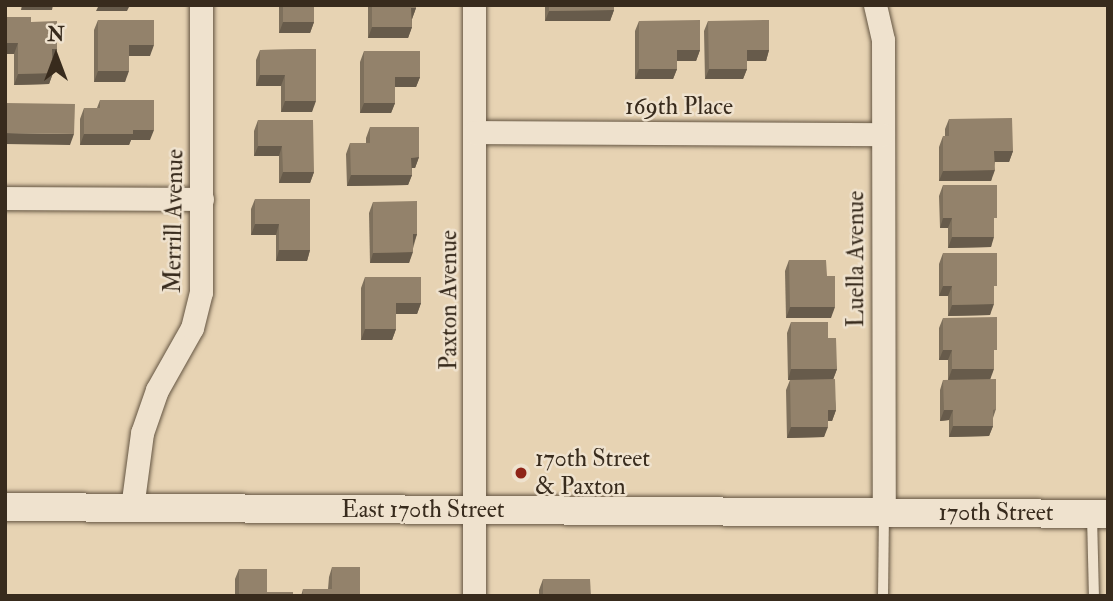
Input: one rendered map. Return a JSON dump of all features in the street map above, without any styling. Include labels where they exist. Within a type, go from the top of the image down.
[{"type":"street","name":"Merrill Avenue","points":[[132,508],[142,433],[157,390],[192,328],[201,292],[201,5]]},
{"type":"street","name":"Paxton Avenue","points":[[474,5],[474,596]]},
{"type":"street","name":"Luella Avenue","points":[[875,5],[883,40],[884,513]]},
{"type":"street","name":"169th Place","points":[[475,132],[882,134]]},
{"type":"street","points":[[5,198],[202,199]]},
{"type":"street","name":"East 170th Street","points":[[5,508],[884,513]]},
{"type":"street","name":"170th Street","points":[[884,513],[1100,514]]},
{"type":"lane","points":[[883,596],[884,513]]},
{"type":"lane","points":[[1094,596],[1100,514]]},
{"type":"building","points":[[283,5],[314,5],[314,22],[283,22]]},
{"type":"building","points":[[372,5],[416,5],[416,8],[411,8],[412,27],[372,27]]},
{"type":"building","points":[[549,5],[614,5],[614,10],[549,11]]},
{"type":"building","points":[[5,17],[31,17],[31,22],[57,21],[57,49],[52,49],[53,73],[18,74],[18,43],[5,43]]},
{"type":"building","points":[[98,20],[154,20],[154,45],[129,45],[129,71],[98,71]]},
{"type":"building","points":[[700,20],[700,50],[677,50],[677,69],[639,69],[639,21]]},
{"type":"building","points":[[769,20],[769,50],[747,50],[747,69],[709,69],[708,21]]},
{"type":"building","points":[[316,49],[316,101],[285,101],[285,75],[260,75],[260,50]]},
{"type":"building","points":[[364,51],[420,51],[420,77],[395,77],[395,103],[364,103]]},
{"type":"building","points":[[100,100],[154,100],[154,130],[133,130],[133,134],[84,134],[84,108],[100,108]]},
{"type":"building","points":[[5,103],[75,104],[74,134],[5,133]]},
{"type":"building","points":[[1012,118],[1013,151],[994,151],[995,170],[943,171],[943,136],[949,136],[949,119]]},
{"type":"building","points":[[258,120],[313,120],[314,172],[283,172],[282,146],[258,146]]},
{"type":"building","points":[[370,127],[419,127],[419,157],[411,158],[412,175],[351,175],[350,143],[370,143]]},
{"type":"building","points":[[943,185],[997,185],[994,237],[952,237],[952,218],[943,218]]},
{"type":"building","points":[[255,199],[310,199],[310,250],[279,250],[279,224],[255,224]]},
{"type":"building","points":[[417,201],[417,234],[413,234],[413,252],[373,253],[373,202]]},
{"type":"building","points":[[943,253],[997,253],[994,304],[952,305],[952,286],[943,286]]},
{"type":"building","points":[[789,260],[826,260],[827,276],[835,276],[835,307],[790,307]]},
{"type":"building","points":[[365,277],[421,277],[421,303],[396,303],[396,329],[365,329]]},
{"type":"building","points":[[997,317],[994,369],[952,369],[952,350],[943,350],[943,318]]},
{"type":"building","points":[[791,322],[828,322],[828,338],[836,338],[837,369],[791,369]]},
{"type":"building","points":[[835,379],[836,410],[828,410],[828,427],[791,427],[790,380]]},
{"type":"building","points":[[996,379],[993,426],[953,426],[953,410],[944,410],[943,380]]},
{"type":"building","points":[[332,567],[360,567],[360,596],[303,596],[303,589],[332,589]]},
{"type":"building","points":[[239,569],[267,569],[267,592],[293,592],[293,596],[239,596]]},
{"type":"building","points":[[543,579],[590,579],[591,596],[543,596]]},
{"type":"place","name":"170th Street & Paxton","points":[[521,473]]}]
